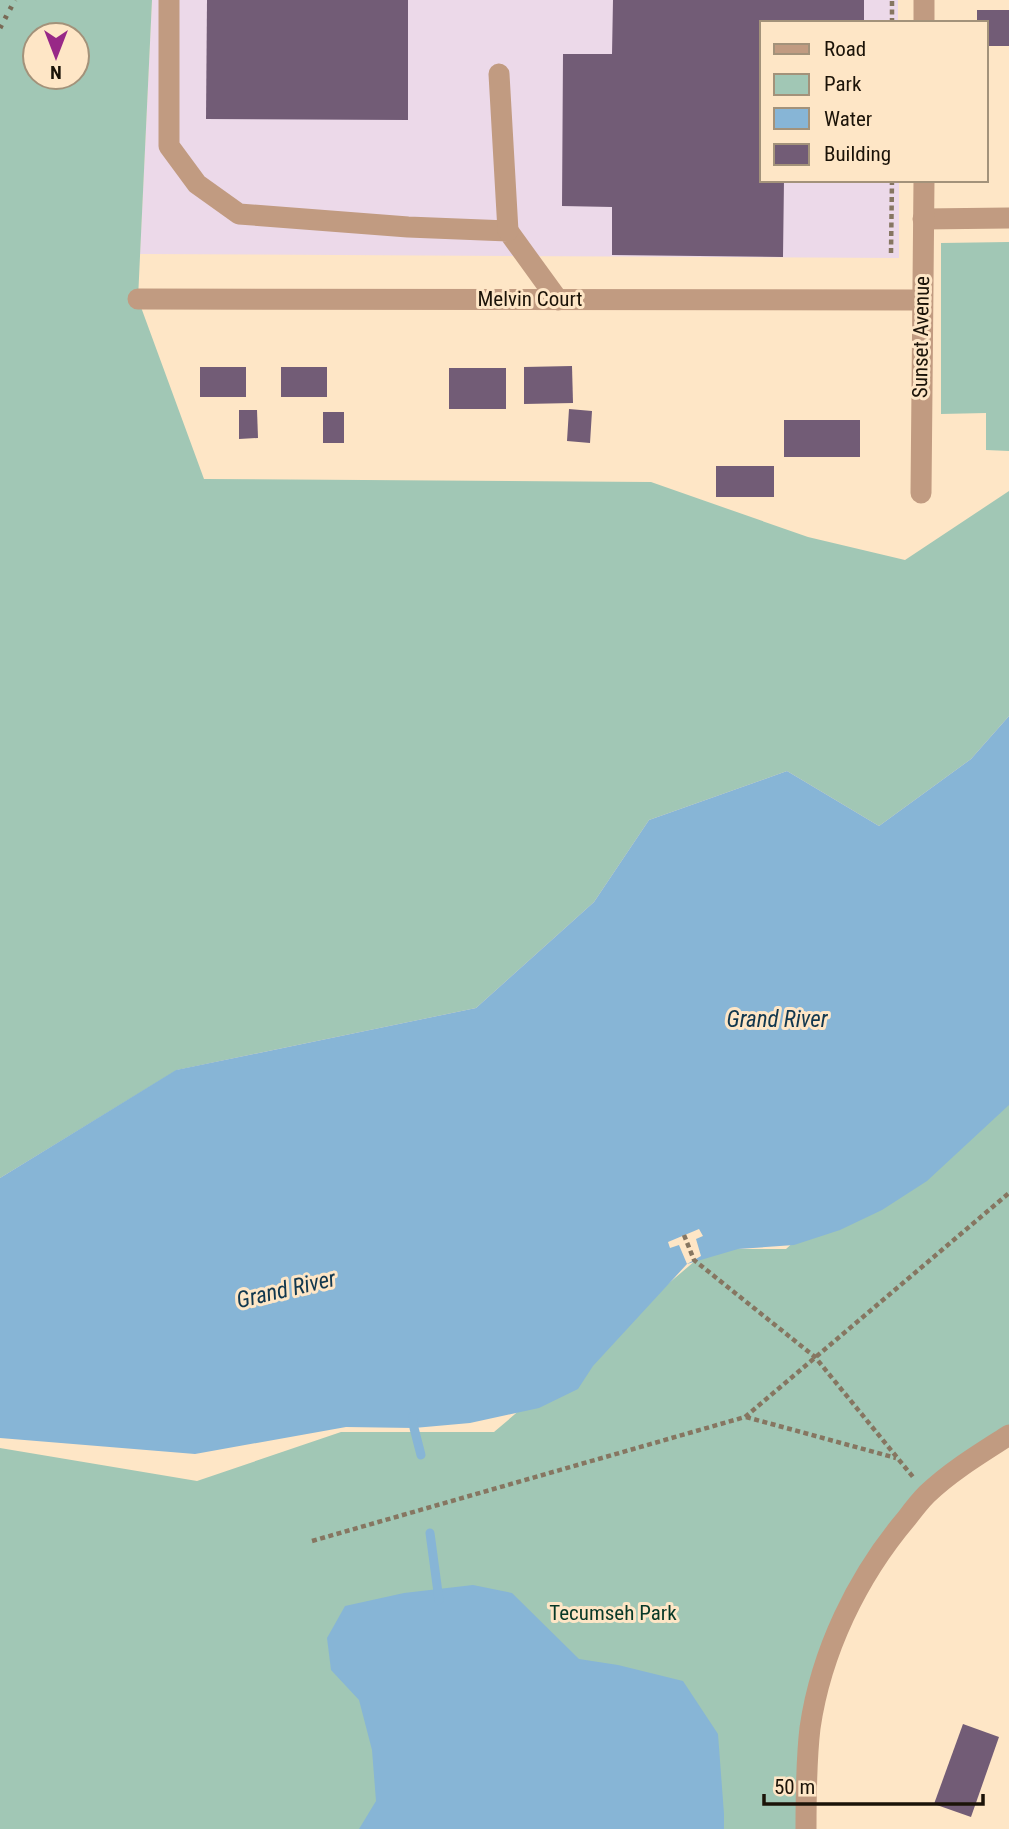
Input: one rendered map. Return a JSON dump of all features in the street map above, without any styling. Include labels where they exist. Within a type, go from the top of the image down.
[{"type":"street","points":[[169,0],[169,146],[197,184],[239,214],[408,227],[508,231]]},
{"type":"street","points":[[924,0],[924,21]]},
{"type":"street","points":[[499,74],[508,231],[558,300]]},
{"type":"street","name":"Sunset Avenue","points":[[920,494],[923,182]]},
{"type":"street","points":[[923,219],[1009,218]]},
{"type":"street","name":"Melvin Court","points":[[138,299],[921,300]]},
{"type":"street","points":[[806,1829],[810,1727],[827,1663],[844,1616],[867,1573],[894,1533],[927,1494],[964,1464],[1009,1435]]},
{"type":"path","points":[[892,0],[892,21]]},
{"type":"path","points":[[891,254],[892,182]]},
{"type":"path","points":[[312,1541],[745,1417],[1009,1193]]},
{"type":"path","points":[[684,1235],[694,1260],[815,1357],[927,1494]]},
{"type":"path","points":[[745,1417],[897,1458]]},
{"type":"shaded area","points":[[152,0],[898,0],[898,21],[760,21],[760,182],[899,182],[899,258],[140,254]]},
{"type":"green space","points":[[0,0],[152,0],[138,299],[204,479],[651,482],[808,537],[905,560],[1009,491],[1009,716],[971,759],[879,826],[787,771],[649,820],[594,902],[476,1008],[177,1070],[0,1178]]},
{"type":"green space","points":[[1009,242],[1009,451],[986,450],[986,413],[941,414],[941,243]]},
{"type":"green space","name":"Tecumseh Park","points":[[1009,1062],[1009,1435],[894,1533],[822,1675],[806,1829],[0,1829],[0,1448],[197,1481],[341,1432],[494,1432],[709,1249],[786,1249],[945,1106]]},
{"type":"water","name":"Grand River","points":[[1009,716],[1009,1105],[927,1181],[882,1210],[840,1230],[794,1245],[738,1249],[687,1264],[593,1366],[578,1389],[539,1408],[470,1423],[414,1428],[346,1427],[195,1454],[0,1438],[0,1178],[176,1070],[476,1008],[594,902],[649,820],[787,771],[879,826],[971,759]]},
{"type":"water","points":[[473,1585],[512,1593],[579,1659],[618,1665],[683,1681],[718,1734],[724,1829],[359,1829],[376,1801],[372,1750],[359,1700],[331,1670],[327,1638],[345,1606],[404,1593]]},
{"type":"pier","points":[[699,1229],[703,1236],[696,1239],[701,1256],[687,1264],[679,1245],[670,1248],[668,1242]]},
{"type":"building","points":[[207,0],[408,0],[408,120],[206,119]]},
{"type":"building","points":[[613,0],[864,0],[864,21],[760,21],[760,182],[784,182],[783,257],[612,255],[612,207],[562,206],[563,54],[612,54]]},
{"type":"building","points":[[977,10],[1009,10],[1009,46],[988,46],[988,21],[977,21]]},
{"type":"building","points":[[572,366],[573,403],[524,404],[524,367]]},
{"type":"building","points":[[200,367],[246,367],[246,397],[200,397]]},
{"type":"building","points":[[281,367],[327,367],[327,397],[281,397]]},
{"type":"building","points":[[449,368],[506,368],[506,409],[449,409]]},
{"type":"building","points":[[569,409],[592,411],[590,443],[567,441]]},
{"type":"building","points":[[239,410],[257,410],[258,438],[239,439]]},
{"type":"building","points":[[323,412],[344,412],[344,443],[323,443]]},
{"type":"building","points":[[784,420],[860,420],[860,457],[784,457]]},
{"type":"building","points":[[716,466],[774,466],[774,497],[716,497]]},
{"type":"building","points":[[963,1724],[999,1737],[971,1817],[934,1804]]},
{"type":"waterway","points":[[413,1416],[421,1455]]},
{"type":"waterway","points":[[430,1533],[439,1600]]},
{"type":"railway","points":[[0,28],[15,0]]}]
